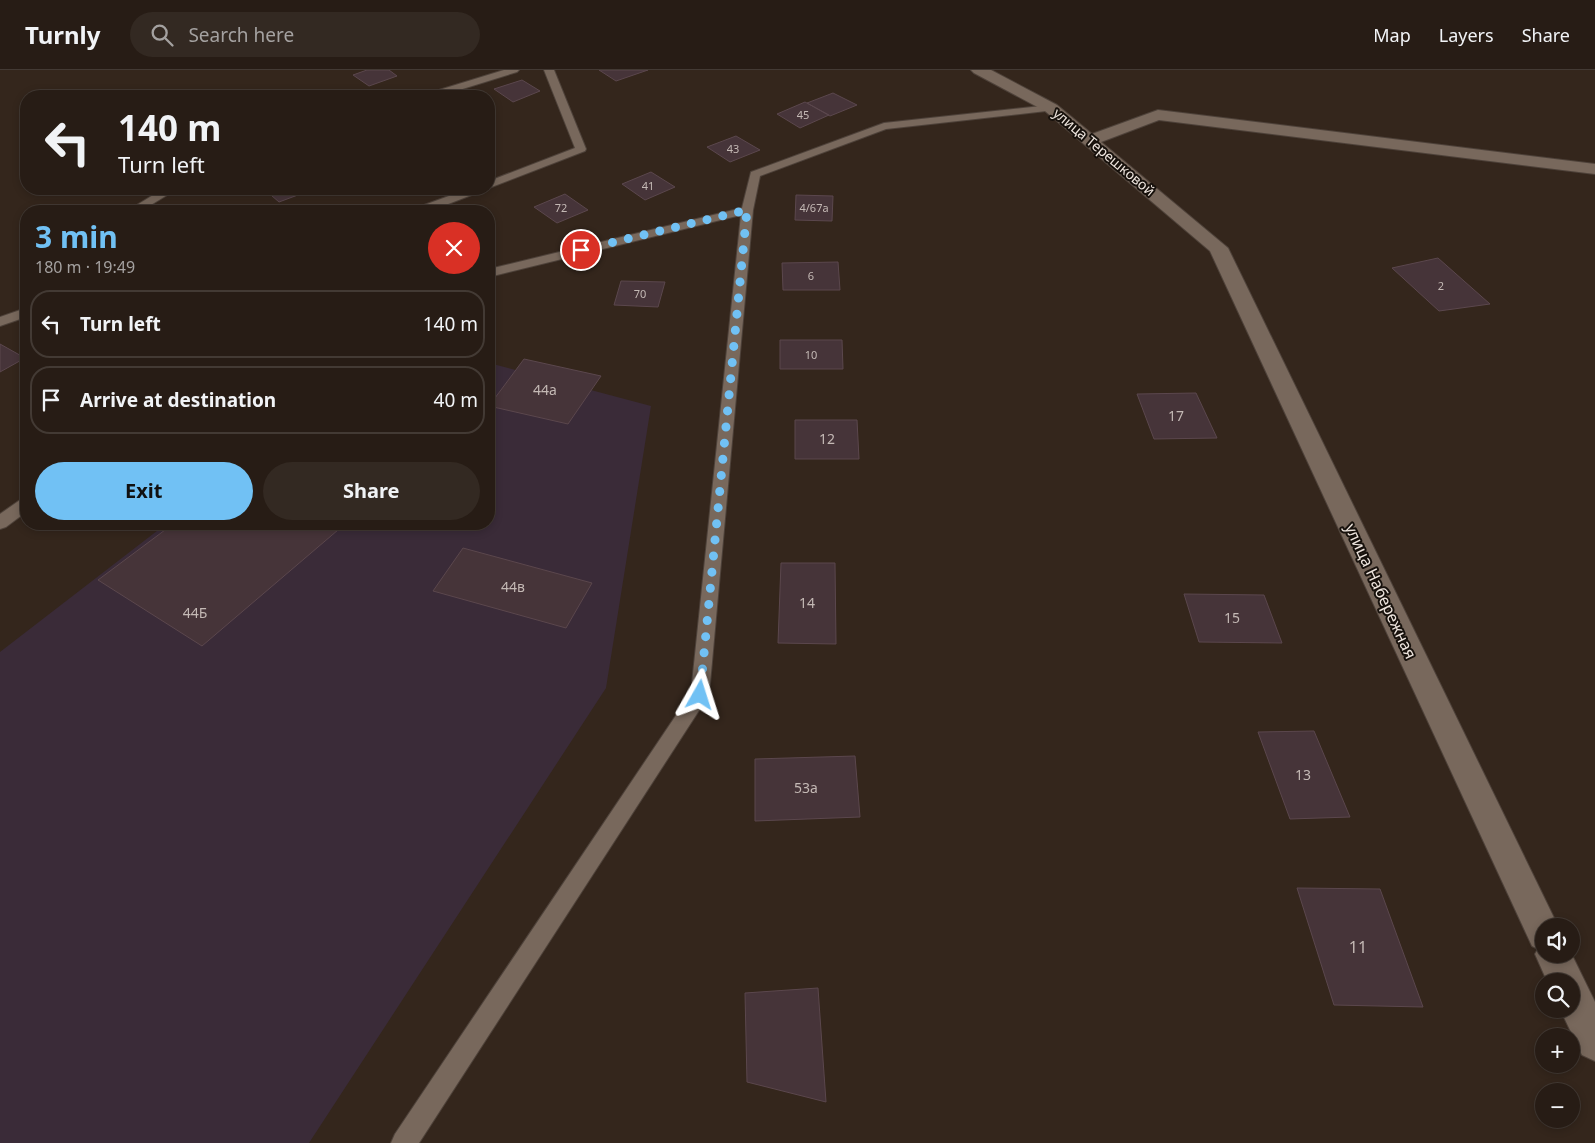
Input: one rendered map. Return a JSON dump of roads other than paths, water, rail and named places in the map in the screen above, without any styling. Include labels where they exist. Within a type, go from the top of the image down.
[{"type":"street","name":"улица Терешковой","points":[[979,70],[1052,108],[1218,248]]},
{"type":"street","points":[[1090,140],[1158,115],[1595,169]]},
{"type":"street","name":"улица Набережная","points":[[1218,248],[1536,918]]},
{"type":"street","points":[[1580,1011],[1595,1042]]},
{"type":"lane","points":[[449,90],[514,70]]},
{"type":"lane","points":[[495,182],[581,149],[550,70]]},
{"type":"lane","points":[[404,1143],[700,695],[747,210],[755,174],[884,126],[1052,108]]},
{"type":"lane","points":[[143,205],[161,195]]},
{"type":"lane","points":[[436,205],[462,195]]},
{"type":"lane","points":[[495,272],[747,210]]},
{"type":"lane","points":[[0,322],[20,314]]},
{"type":"lane","points":[[0,523],[20,508]]}]
